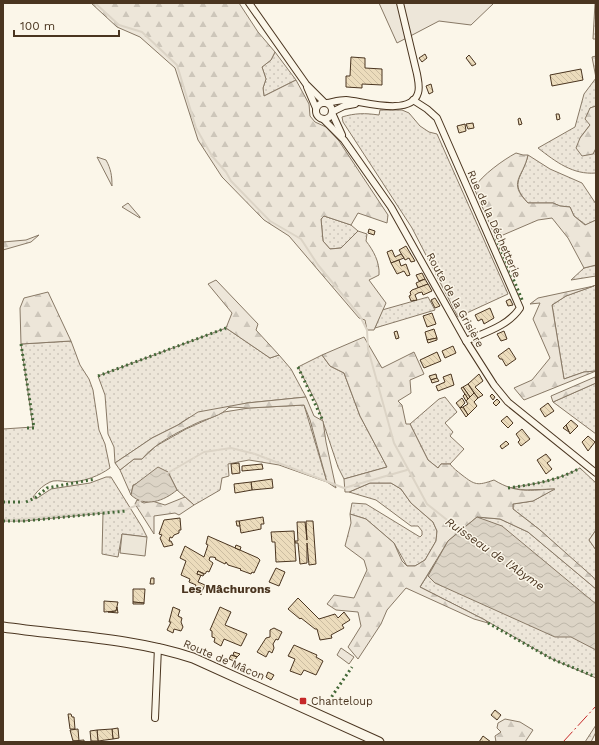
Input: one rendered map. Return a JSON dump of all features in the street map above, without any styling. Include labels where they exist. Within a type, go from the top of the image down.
[{"type":"street","name":"Route de la Grisière","points":[[249,3],[306,84],[331,107],[332,113],[344,140]]},
{"type":"street","points":[[316,108],[319,104],[343,100],[361,104],[392,106],[402,105],[413,100],[418,92],[418,86],[400,3]]},
{"type":"street","name":"Route de la Grisière","points":[[306,84],[318,117],[323,119],[344,140],[370,176],[398,220],[466,341],[494,385],[508,402],[596,473]]},
{"type":"street","name":"Rue de la Déchetterie","points":[[413,100],[437,118],[520,308],[514,317],[506,323],[466,341]]},
{"type":"street","points":[[323,119],[329,118],[332,113],[344,106],[361,104]]},
{"type":"street","name":"Route de Mâcon","points":[[3,627],[158,647],[193,658],[379,742]]},
{"type":"street","points":[[154,718],[158,647]]},
{"type":"green space","points":[[91,3],[239,3],[258,32],[275,52],[271,60],[262,67],[266,79],[263,88],[264,96],[296,80],[309,104],[310,116],[315,122],[326,127],[339,141],[388,215],[387,223],[358,213],[351,225],[324,216],[321,219],[323,241],[330,249],[341,248],[358,231],[367,234],[366,241],[376,256],[379,270],[379,275],[369,280],[386,303],[374,330],[367,330],[365,320],[359,318],[289,236],[264,220],[222,177],[198,140],[175,68],[140,37],[117,27]]},
{"type":"green space","points":[[379,3],[494,3],[471,25],[439,21],[397,43]]},
{"type":"green space","points":[[595,3],[596,39],[593,39]]},
{"type":"green space","points":[[275,52],[296,80],[264,96],[263,88],[266,79],[262,67],[271,60]]},
{"type":"green space","points":[[596,56],[596,78],[592,57]]},
{"type":"green space","points":[[596,78],[596,106],[590,108],[590,125],[580,138],[593,154],[596,148],[596,173],[580,172],[572,170],[551,158],[538,148],[575,127],[584,94]]},
{"type":"green space","points":[[596,106],[596,148],[593,154],[582,156],[576,148],[580,138],[590,125],[585,119],[590,108]]},
{"type":"green space","points":[[380,110],[402,110],[409,113],[420,126],[429,132],[437,134],[508,294],[458,317],[412,228],[343,122],[342,117],[360,114],[379,115]]},
{"type":"green space","points":[[516,153],[528,155],[517,185],[518,190],[528,203],[553,203],[560,206],[570,207],[574,216],[585,225],[596,220],[596,265],[584,268],[568,238],[552,218],[538,220],[496,238],[474,188],[493,168]]},
{"type":"green space","points":[[528,155],[550,169],[582,183],[596,204],[596,220],[586,225],[574,216],[570,207],[560,206],[553,203],[528,203],[522,196],[518,185]]},
{"type":"green space","points":[[97,157],[106,160],[111,173],[112,186]]},
{"type":"green space","points":[[128,203],[140,217],[140,218],[122,207]]},
{"type":"green space","points":[[324,216],[351,225],[358,231],[341,248],[330,249],[323,241],[321,219]]},
{"type":"green space","points":[[39,235],[31,242],[3,250],[3,242],[26,240]]},
{"type":"green space","points":[[596,265],[596,276],[571,280],[584,268]]},
{"type":"green space","points":[[216,280],[258,324],[256,330],[279,355],[270,358],[226,328],[232,313],[208,284]]},
{"type":"green space","points":[[596,285],[596,371],[584,372],[564,379],[552,305],[566,296]]},
{"type":"green space","points":[[594,286],[566,296],[552,305],[564,379],[584,372],[596,371],[524,400],[514,388],[532,380],[550,358],[533,319],[540,303],[530,304],[538,298]]},
{"type":"green space","points":[[48,292],[71,341],[21,344],[20,308],[24,298]]},
{"type":"green space","points":[[428,297],[435,310],[375,328],[382,310]]},
{"type":"green space","points":[[226,328],[270,358],[279,355],[291,369],[306,397],[247,403],[188,418],[178,425],[152,438],[115,463],[114,447],[108,434],[105,395],[98,376]]},
{"type":"green space","points":[[364,337],[382,368],[414,352],[424,374],[410,380],[411,393],[398,401],[402,405],[406,424],[410,424],[428,460],[438,468],[441,464],[450,464],[466,478],[476,484],[494,480],[517,489],[555,489],[533,501],[513,504],[513,509],[540,530],[593,577],[596,581],[596,589],[528,532],[500,519],[477,517],[448,541],[420,587],[485,620],[488,623],[474,619],[406,588],[387,610],[381,624],[358,659],[348,647],[361,626],[358,612],[336,610],[327,604],[334,595],[354,598],[367,570],[364,560],[345,546],[351,523],[350,514],[366,519],[394,543],[402,561],[407,566],[415,566],[425,560],[436,541],[437,531],[433,522],[411,503],[401,489],[391,483],[370,483],[349,492],[345,492],[344,479],[387,467],[360,416],[344,373],[330,366],[322,355]]},
{"type":"green space","points":[[71,341],[80,365],[89,379],[93,390],[99,430],[105,444],[110,468],[97,476],[82,481],[53,481],[37,492],[33,497],[36,499],[51,489],[90,483],[106,477],[111,477],[147,537],[122,534],[118,557],[102,554],[103,513],[24,521],[3,521],[3,429],[33,427],[21,344]]},
{"type":"green space","points":[[322,355],[330,366],[344,373],[360,416],[387,467],[344,479],[338,467],[317,404],[298,367]]},
{"type":"green space","points":[[595,377],[596,383],[553,402],[551,396]]},
{"type":"green space","points":[[596,383],[596,434],[553,402]]},
{"type":"green space","points":[[306,397],[314,416],[323,421],[336,488],[327,482],[310,420],[304,405],[249,408],[229,407],[219,415],[199,422],[168,438],[147,453],[142,459],[134,459],[120,470],[115,463],[152,438],[178,425],[198,412],[247,403]]},
{"type":"green space","points":[[445,397],[457,412],[445,423],[453,432],[450,436],[464,449],[450,464],[441,464],[438,468],[428,460],[410,424],[439,399]]},
{"type":"green space","points":[[304,405],[327,482],[279,465],[249,460],[228,464],[229,476],[222,478],[220,490],[194,505],[177,490],[168,472],[133,485],[131,495],[120,470],[134,459],[142,459],[156,446],[186,429],[224,412],[249,408]]},
{"type":"green space","points":[[580,468],[596,483],[596,530],[589,540],[596,550],[596,581],[540,530],[513,509],[513,504],[533,501],[554,489],[526,490],[508,488],[554,479]]},
{"type":"green space","points":[[370,483],[391,483],[401,489],[411,503],[433,522],[437,531],[436,541],[425,560],[415,566],[407,566],[394,543],[366,519],[350,514],[352,503],[366,504],[420,537],[422,535],[422,531],[418,526],[411,526],[376,500],[349,492]]},
{"type":"green space","points":[[185,497],[194,505],[179,515],[175,513],[154,516],[154,534],[135,504],[137,500],[144,503],[152,501],[165,505]]},
{"type":"green space","points":[[477,517],[500,519],[528,532],[596,589],[596,678],[552,659],[485,620],[420,587],[434,565]]},
{"type":"green space","points":[[596,530],[596,550],[589,540]]},
{"type":"green space","points":[[341,648],[354,657],[349,664],[337,655]]},
{"type":"green space","points":[[505,719],[520,722],[533,730],[525,742],[496,742],[495,736],[501,732],[497,728],[498,723]]},
{"type":"green space","points":[[596,725],[596,732],[591,742],[585,742]]},
{"type":"shaded area","points":[[122,534],[147,537],[145,556],[120,553]]},
{"type":"water","points":[[158,467],[168,472],[177,490],[172,494],[154,502],[142,501],[131,495],[133,486]]},
{"type":"water","name":"Ruisseau de l'Abyme","points":[[477,517],[502,526],[596,604],[596,650],[571,637],[555,637],[435,583],[428,576],[448,541]]},
{"type":"building","points":[[425,54],[427,58],[422,62],[419,58]]},
{"type":"building","points":[[469,55],[476,64],[472,66],[466,58]]},
{"type":"building","points":[[351,57],[365,58],[365,68],[382,69],[382,85],[362,84],[362,88],[346,87],[346,76],[350,76]]},
{"type":"building","points":[[581,69],[583,80],[552,86],[550,75]]},
{"type":"building","points":[[431,84],[433,92],[429,94],[426,86]]},
{"type":"building","points":[[556,114],[559,114],[560,119],[557,120]]},
{"type":"building","points":[[520,118],[522,124],[519,125],[518,119]]},
{"type":"building","points":[[473,123],[474,128],[468,129],[466,124]]},
{"type":"building","points":[[465,124],[466,131],[459,133],[457,126]]},
{"type":"building","points":[[369,229],[375,231],[374,235],[368,233]]},
{"type":"building","points":[[406,246],[415,261],[411,262],[409,258],[405,260],[399,250]]},
{"type":"building","points":[[392,250],[395,257],[401,254],[404,258],[391,263],[387,252]]},
{"type":"building","points":[[399,260],[401,266],[406,264],[410,275],[407,276],[404,271],[397,274],[391,263]]},
{"type":"building","points":[[422,273],[425,279],[419,281],[416,275]]},
{"type":"building","points":[[425,279],[428,284],[418,288],[416,283]]},
{"type":"building","points":[[428,284],[432,291],[423,295],[422,292],[418,293],[415,295],[417,300],[411,301],[409,296],[411,295],[410,292],[412,290]]},
{"type":"building","points":[[435,298],[440,306],[435,308],[431,300]]},
{"type":"building","points":[[510,299],[513,305],[508,306],[506,301]]},
{"type":"building","points":[[490,308],[494,318],[484,324],[482,319],[478,321],[475,315]]},
{"type":"building","points":[[432,313],[436,324],[427,327],[423,316]]},
{"type":"building","points":[[434,329],[437,338],[427,340],[425,332]]},
{"type":"building","points":[[397,331],[399,338],[396,339],[394,332]]},
{"type":"building","points":[[504,331],[507,339],[501,341],[497,334]]},
{"type":"building","points":[[437,338],[437,340],[428,343],[427,340]]},
{"type":"building","points":[[453,346],[456,353],[445,358],[442,351]]},
{"type":"building","points":[[509,348],[516,359],[506,366],[502,359],[498,356]]},
{"type":"building","points":[[437,352],[441,361],[424,368],[420,360]]},
{"type":"building","points":[[436,374],[437,378],[431,380],[429,376]]},
{"type":"building","points":[[451,374],[454,385],[438,391],[436,386],[445,382],[443,377]]},
{"type":"building","points":[[479,374],[483,381],[475,387],[483,395],[478,398],[468,384]]},
{"type":"building","points":[[437,378],[439,381],[432,383],[431,380]]},
{"type":"building","points":[[468,384],[474,393],[470,397],[463,387]]},
{"type":"building","points":[[463,387],[470,397],[468,399],[461,388]]},
{"type":"building","points":[[474,393],[478,398],[474,402],[477,406],[468,415],[463,407],[468,404],[466,401]]},
{"type":"building","points":[[465,394],[468,399],[466,401],[463,396]]},
{"type":"building","points":[[492,394],[495,397],[493,400],[490,396]]},
{"type":"building","points":[[462,398],[465,403],[460,408],[456,403]]},
{"type":"building","points":[[497,399],[500,402],[496,406],[493,403]]},
{"type":"building","points":[[548,403],[554,411],[545,417],[540,409]]},
{"type":"building","points":[[463,407],[468,415],[466,417],[460,408]]},
{"type":"building","points":[[507,416],[513,423],[508,428],[501,421]]},
{"type":"building","points":[[571,420],[578,426],[570,434],[566,425]]},
{"type":"building","points":[[566,425],[569,432],[563,428]]},
{"type":"building","points":[[522,429],[530,439],[521,446],[518,442],[520,440],[516,434]]},
{"type":"building","points":[[588,436],[595,442],[588,451],[582,442]]},
{"type":"building","points":[[506,441],[509,444],[502,449],[500,446]]},
{"type":"building","points":[[546,454],[551,460],[547,463],[552,469],[546,474],[537,460]]},
{"type":"building","points":[[239,463],[240,473],[232,474],[231,464]]},
{"type":"building","points":[[262,464],[263,469],[242,471],[242,466]]},
{"type":"building","points":[[272,479],[273,488],[252,490],[251,482]]},
{"type":"building","points":[[251,482],[252,490],[235,493],[234,484]]},
{"type":"building","points":[[263,517],[264,524],[261,524],[261,529],[241,533],[239,521]]},
{"type":"building","points":[[180,518],[181,530],[179,530],[179,533],[174,535],[172,538],[170,537],[169,541],[171,541],[173,545],[164,547],[160,538],[162,535],[159,534],[164,520]]},
{"type":"building","points":[[236,521],[239,521],[240,526],[237,526]]},
{"type":"building","points":[[306,521],[313,521],[316,564],[309,565],[307,543],[307,563],[300,564],[298,543],[295,543],[295,541],[298,541],[297,522],[305,522],[307,540]]},
{"type":"building","points":[[294,531],[296,561],[276,562],[275,542],[272,542],[271,532]]},
{"type":"building","points":[[208,536],[258,558],[260,560],[254,573],[252,572],[251,574],[240,570],[241,569],[228,565],[226,562],[225,564],[215,559],[216,558],[210,557],[209,560],[213,563],[209,572],[207,571],[205,574],[198,571],[197,574],[201,575],[198,582],[205,585],[202,591],[197,591],[194,589],[196,585],[189,582],[190,579],[181,575],[186,561],[180,558],[185,546],[204,557],[208,545],[206,544]]},
{"type":"building","points":[[236,545],[241,547],[240,550],[235,548]]},
{"type":"building","points":[[276,568],[285,572],[279,586],[269,582]]},
{"type":"building","points":[[198,571],[204,574],[203,576],[197,574]]},
{"type":"building","points":[[151,578],[154,578],[154,584],[150,584]]},
{"type":"building","points":[[133,589],[145,589],[144,603],[133,602]]},
{"type":"building","points":[[298,598],[319,619],[335,614],[338,618],[344,612],[350,620],[342,625],[344,628],[331,635],[332,638],[320,640],[317,629],[301,618],[300,619],[288,609]]},
{"type":"building","points":[[104,601],[118,602],[116,611],[104,612]]},
{"type":"building","points":[[133,602],[144,603],[144,604],[133,604]]},
{"type":"building","points":[[117,607],[118,613],[108,612],[116,611]]},
{"type":"building","points":[[173,607],[180,610],[178,616],[182,618],[181,622],[183,627],[181,631],[174,629],[173,633],[167,630],[171,622],[169,622]]},
{"type":"building","points":[[220,607],[231,612],[225,625],[247,634],[241,646],[224,639],[221,646],[214,642],[215,638],[212,637],[212,631],[210,630]]},
{"type":"building","points":[[274,628],[282,632],[278,640],[276,639],[273,644],[274,648],[272,653],[269,651],[266,657],[257,652],[266,638],[270,637],[270,630]]},
{"type":"building","points":[[294,645],[317,655],[316,657],[323,661],[316,675],[304,670],[301,675],[290,671],[295,659],[288,656]]},
{"type":"building","points":[[234,652],[240,654],[237,657],[233,655]]},
{"type":"building","points":[[231,655],[237,657],[234,661],[229,659]]},
{"type":"building","points":[[268,672],[274,675],[271,680],[266,677]]},
{"type":"building","points":[[495,710],[501,715],[497,720],[491,715]]},
{"type":"building","points":[[68,714],[71,714],[72,717],[74,717],[75,729],[70,729]]},
{"type":"building","points":[[118,728],[119,738],[113,739],[112,729]]},
{"type":"building","points":[[78,729],[79,741],[73,741],[70,730]]},
{"type":"building","points":[[112,729],[113,739],[98,741],[97,730]]},
{"type":"building","points":[[97,730],[98,741],[91,741],[90,731]]},
{"type":"building","points":[[483,736],[491,742],[479,742]]},
{"type":"building","points":[[84,740],[84,742],[73,742],[73,741]]},
{"type":"waterway","name":"Ruisseau de l'Abyme","points":[[95,3],[119,25],[142,32],[177,65],[196,128],[212,156],[226,172],[231,181],[270,221],[301,239],[318,265],[360,316],[367,330],[368,349],[394,443],[427,504],[461,531]]},
{"type":"waterway","points":[[166,474],[204,452],[231,448],[255,454],[344,488],[407,470]]},
{"type":"waterway","points":[[3,519],[11,520],[125,510],[135,506],[141,500]]},
{"type":"hedge","points":[[496,238],[523,302]]},
{"type":"hedge","points":[[98,376],[226,328]]},
{"type":"hedge","points":[[21,344],[34,428],[26,428]]},
{"type":"hedge","points":[[298,367],[323,421]]},
{"type":"hedge","points":[[508,488],[554,479],[580,468]]},
{"type":"hedge","points":[[26,502],[35,498],[47,488],[95,479]]},
{"type":"hedge","points":[[3,502],[22,502]]},
{"type":"hedge","points":[[3,521],[24,521],[126,511]]},
{"type":"hedge","points":[[488,623],[552,659],[596,677]]},
{"type":"hedge","points":[[326,705],[352,667]]},
{"type":"power","points":[[563,742],[596,706]]},
{"type":"place","name":"Chanteloup","points":[[303,701]]},
{"type":"district","name":"Les Mâchurons","points":[[226,589]]}]
